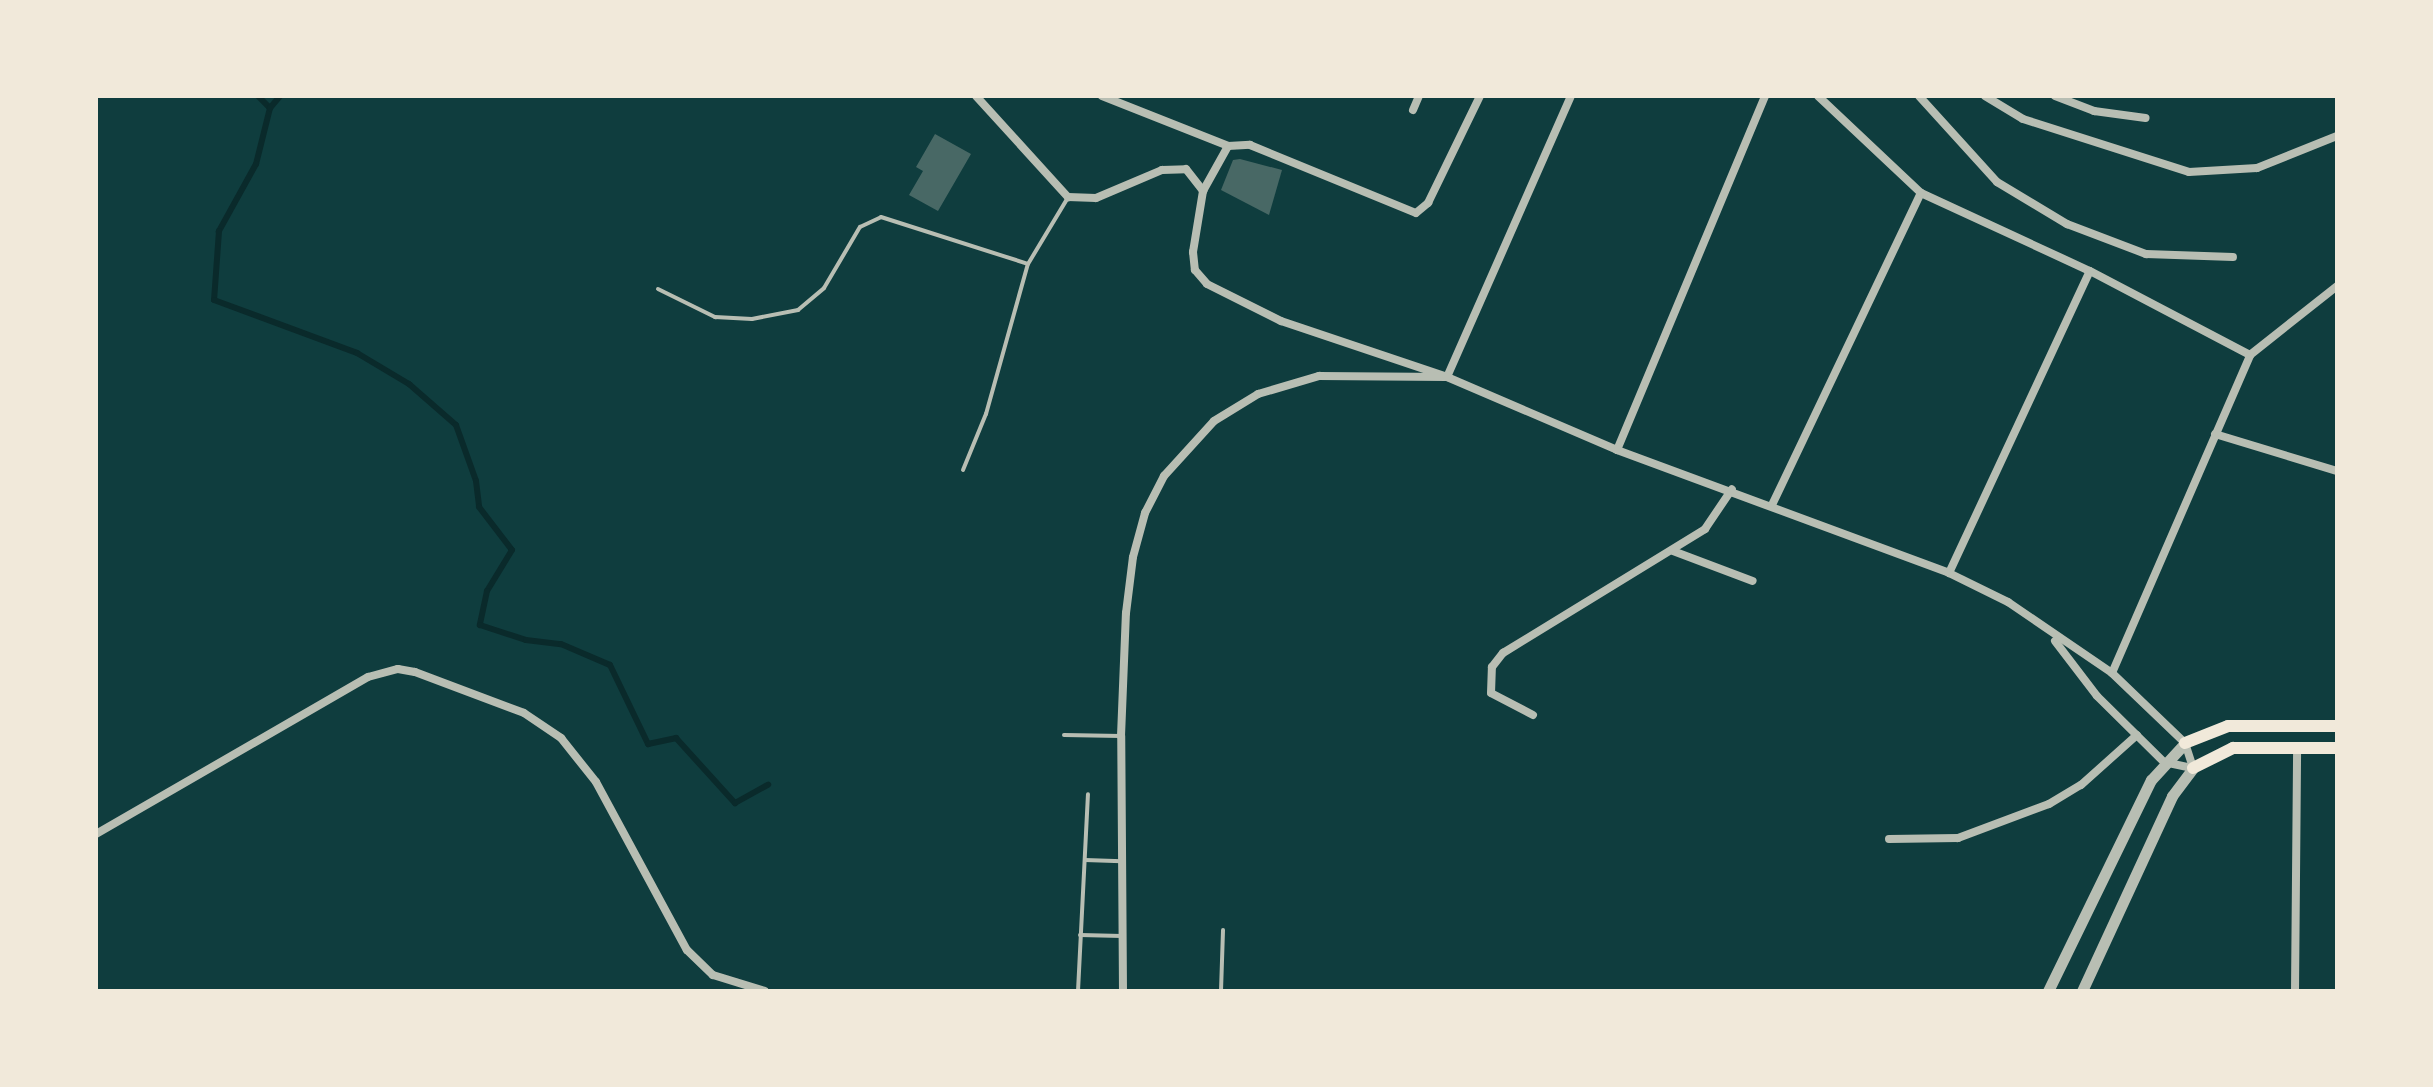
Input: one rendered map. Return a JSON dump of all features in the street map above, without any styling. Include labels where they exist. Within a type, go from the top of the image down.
[{"type":"main road","points":[[2185,743],[2206,732],[2228,726],[2337,726]]},
{"type":"main road","points":[[2193,768],[2233,748],[2337,748]]},
{"type":"street","points":[[976,96],[1068,197],[1096,198],[1174,168],[1194,175],[1203,191]]},
{"type":"street","points":[[1102,96],[1228,146],[1250,145],[1416,213],[1428,203],[1480,96]]},
{"type":"street","points":[[1413,110],[1419,96]]},
{"type":"street","points":[[1447,377],[1571,96]]},
{"type":"street","points":[[1617,450],[1765,96]]},
{"type":"street","points":[[1818,96],[1921,193],[2090,271],[2250,355]]},
{"type":"street","points":[[1919,96],[1997,182],[2067,224],[2146,254],[2233,257]]},
{"type":"street","points":[[1985,96],[2023,119],[2189,172],[2257,168],[2337,136]]},
{"type":"street","points":[[2055,96],[2094,111],[2146,118]]},
{"type":"street","points":[[1228,146],[1203,191],[1193,252],[1195,270],[1207,284],[1281,321],[1447,377],[1617,450],[1732,489],[1949,573],[2008,602],[2052,637],[2112,673],[2185,743],[2193,768]]},
{"type":"street","points":[[1772,505],[1921,193]]},
{"type":"street","points":[[1949,573],[2090,271]]},
{"type":"street","points":[[2112,673],[2250,355],[2337,286]]},
{"type":"street","points":[[1123,991],[1121,736],[1131,571],[1145,513],[1164,476],[1214,421],[1258,394],[1319,376],[1447,377]]},
{"type":"street","points":[[2215,434],[2337,471]]},
{"type":"street","points":[[1533,715],[1491,693],[1492,667],[1503,653],[1705,529],[1732,489]]},
{"type":"street","points":[[1673,551],[1753,581]]},
{"type":"street","points":[[2052,637],[2097,696],[2164,762],[2193,768]]},
{"type":"street","points":[[96,834],[368,677],[398,669],[415,672],[524,713],[561,738],[596,782],[687,950],[713,975],[765,991]]},
{"type":"street","points":[[1889,839],[1958,838],[2049,804],[2081,785],[2137,735]]},
{"type":"street","points":[[2048,991],[2164,762],[2185,743]]},
{"type":"street","points":[[2295,991],[2297,747]]},
{"type":"street","points":[[2082,991],[2172,796],[2193,768]]},
{"type":"lane","points":[[963,470],[986,414],[1028,264],[1068,197]]},
{"type":"lane","points":[[658,289],[715,317],[752,319],[798,310],[824,288],[860,227],[881,217],[1028,264]]},
{"type":"lane","points":[[1064,735],[1121,736]]},
{"type":"lane","points":[[1078,991],[1088,794]]},
{"type":"lane","points":[[1085,860],[1122,861]]},
{"type":"lane","points":[[1221,991],[1223,930]]},
{"type":"lane","points":[[1080,935],[1122,936]]},
{"type":"building","points":[[935,134],[971,154],[938,211],[909,195],[923,171],[916,167]]},
{"type":"building","points":[[1233,160],[1282,170],[1269,215],[1221,190]]},
{"type":"waterway","points":[[258,96],[270,108],[256,164],[219,231],[214,300],[357,353],[409,384],[456,425],[476,481],[479,507],[512,550],[487,591],[480,625],[526,640],[561,644],[610,665],[648,744],[676,738],[735,803],[768,785]]},
{"type":"waterway","points":[[270,108],[280,96]]}]
